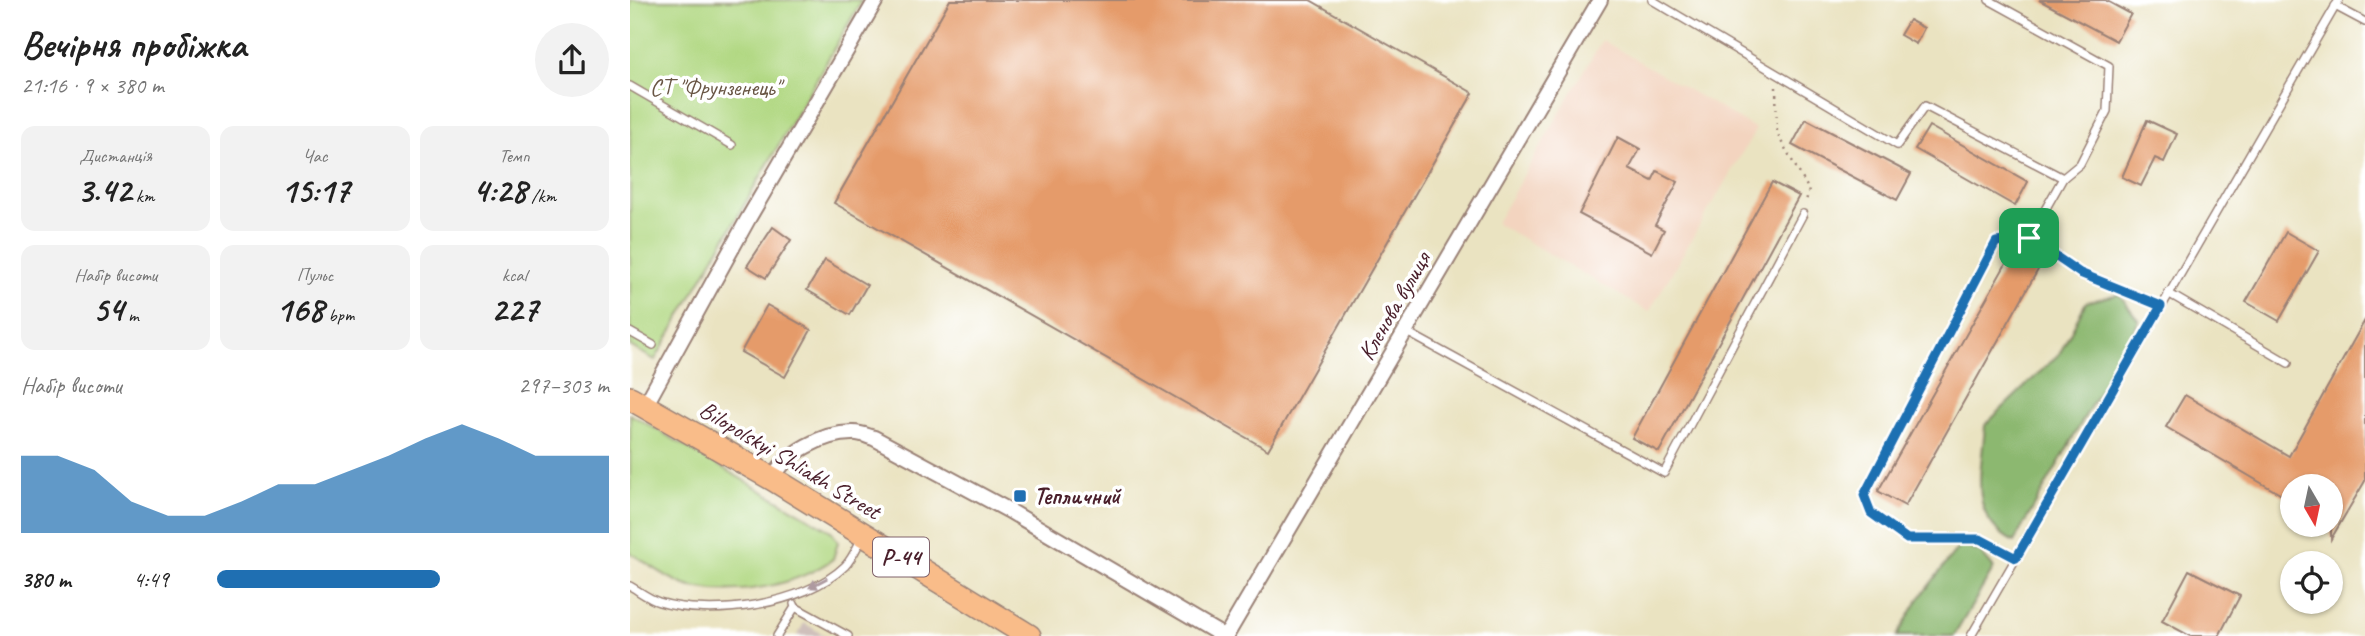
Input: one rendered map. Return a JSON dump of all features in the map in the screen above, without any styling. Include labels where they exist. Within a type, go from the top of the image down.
[{"type":"main road","name":"Bilopolskyi Shliakh Street","points":[[637,402],[773,479],[1029,636]]},
{"type":"street","points":[[637,402],[876,0]]},
{"type":"street","name":"Кленова вулиця","points":[[1225,636],[1600,0]]},
{"type":"street","points":[[773,479],[778,467],[797,450],[852,433],[874,438],[1008,510],[1225,636]]},
{"type":"lane","points":[[1652,0],[1897,145],[1925,106],[2063,178]]},
{"type":"lane","points":[[1989,0],[2109,66],[2107,111],[2080,164],[2063,178],[2029,238]]},
{"type":"lane","points":[[1971,636],[2337,3],[2365,22]]},
{"type":"lane","points":[[630,86],[732,145]]},
{"type":"lane","points":[[1405,331],[1664,473],[1803,214]]},
{"type":"lane","points":[[2016,558],[1980,539],[1907,539],[1871,513],[1864,495],[1996,242],[2029,238],[2080,273],[2161,306]]},
{"type":"lane","points":[[2168,293],[2288,363]]},
{"type":"lane","points":[[630,332],[653,345]]},
{"type":"lane","points":[[630,586],[656,601],[681,607],[756,605],[790,596],[828,578],[846,565],[864,535]]},
{"type":"lane","points":[[790,596],[795,607],[848,636]]},
{"type":"lane","points":[[777,636],[795,607]]},
{"type":"path","points":[[1776,73],[1777,134],[1809,190],[1803,214]]},
{"type":"shaded area","points":[[1602,40],[1756,129],[1649,312],[1496,223]]},
{"type":"shaded area","points":[[804,623],[826,636],[797,636]]},
{"type":"green space","name":"СТ \"Фрунзенець\"","points":[[630,0],[862,0],[655,360],[630,346]]},
{"type":"green space","points":[[2119,294],[2139,321],[2014,542],[1999,532],[1989,520],[1983,506],[1980,476],[1985,425],[2060,353],[2086,302]]},
{"type":"green space","points":[[630,414],[831,531],[838,542],[833,559],[818,569],[783,583],[747,589],[710,590],[685,585],[630,553]]},
{"type":"green space","points":[[1961,544],[1981,553],[1994,568],[1954,636],[1897,636],[1918,600]]},
{"type":"building","points":[[950,0],[1310,0],[1473,93],[1268,450],[834,203]]},
{"type":"building","points":[[2039,0],[2105,0],[2131,14],[2116,41]]},
{"type":"building","points":[[1909,20],[1924,28],[1916,44],[1900,35]]},
{"type":"building","points":[[1806,119],[1911,174],[1897,200],[1792,145]]},
{"type":"building","points":[[2147,120],[2177,134],[2164,162],[2155,158],[2141,186],[2122,177]]},
{"type":"building","points":[[1929,126],[2028,182],[2015,206],[1915,149]]},
{"type":"building","points":[[1618,137],[1640,149],[1629,169],[1652,181],[1657,171],[1678,182],[1655,225],[1664,230],[1652,253],[1579,214]]},
{"type":"building","points":[[1772,182],[1799,196],[1659,452],[1632,438]]},
{"type":"building","points":[[773,227],[791,240],[766,278],[747,266]]},
{"type":"building","points":[[2286,232],[2319,251],[2279,321],[2246,302]]},
{"type":"building","points":[[2012,253],[2039,268],[1905,506],[1878,491]]},
{"type":"building","points":[[825,260],[867,285],[850,315],[807,290]]},
{"type":"building","points":[[767,305],[811,330],[785,377],[741,352]]},
{"type":"building","points":[[2365,320],[2365,481],[2343,519],[2343,474],[2280,474],[2280,494],[2166,427],[2185,395],[2289,456]]},
{"type":"building","points":[[2189,570],[2240,596],[2219,636],[2190,636],[2162,621]]},
{"type":"place","name":"Тепличний","points":[[1020,496]]},
{"type":"route","points":[[2029,238],[2080,273],[2161,306],[2016,558],[1980,539],[1907,539],[1871,513],[1864,495],[1996,242],[2029,238]]}]
